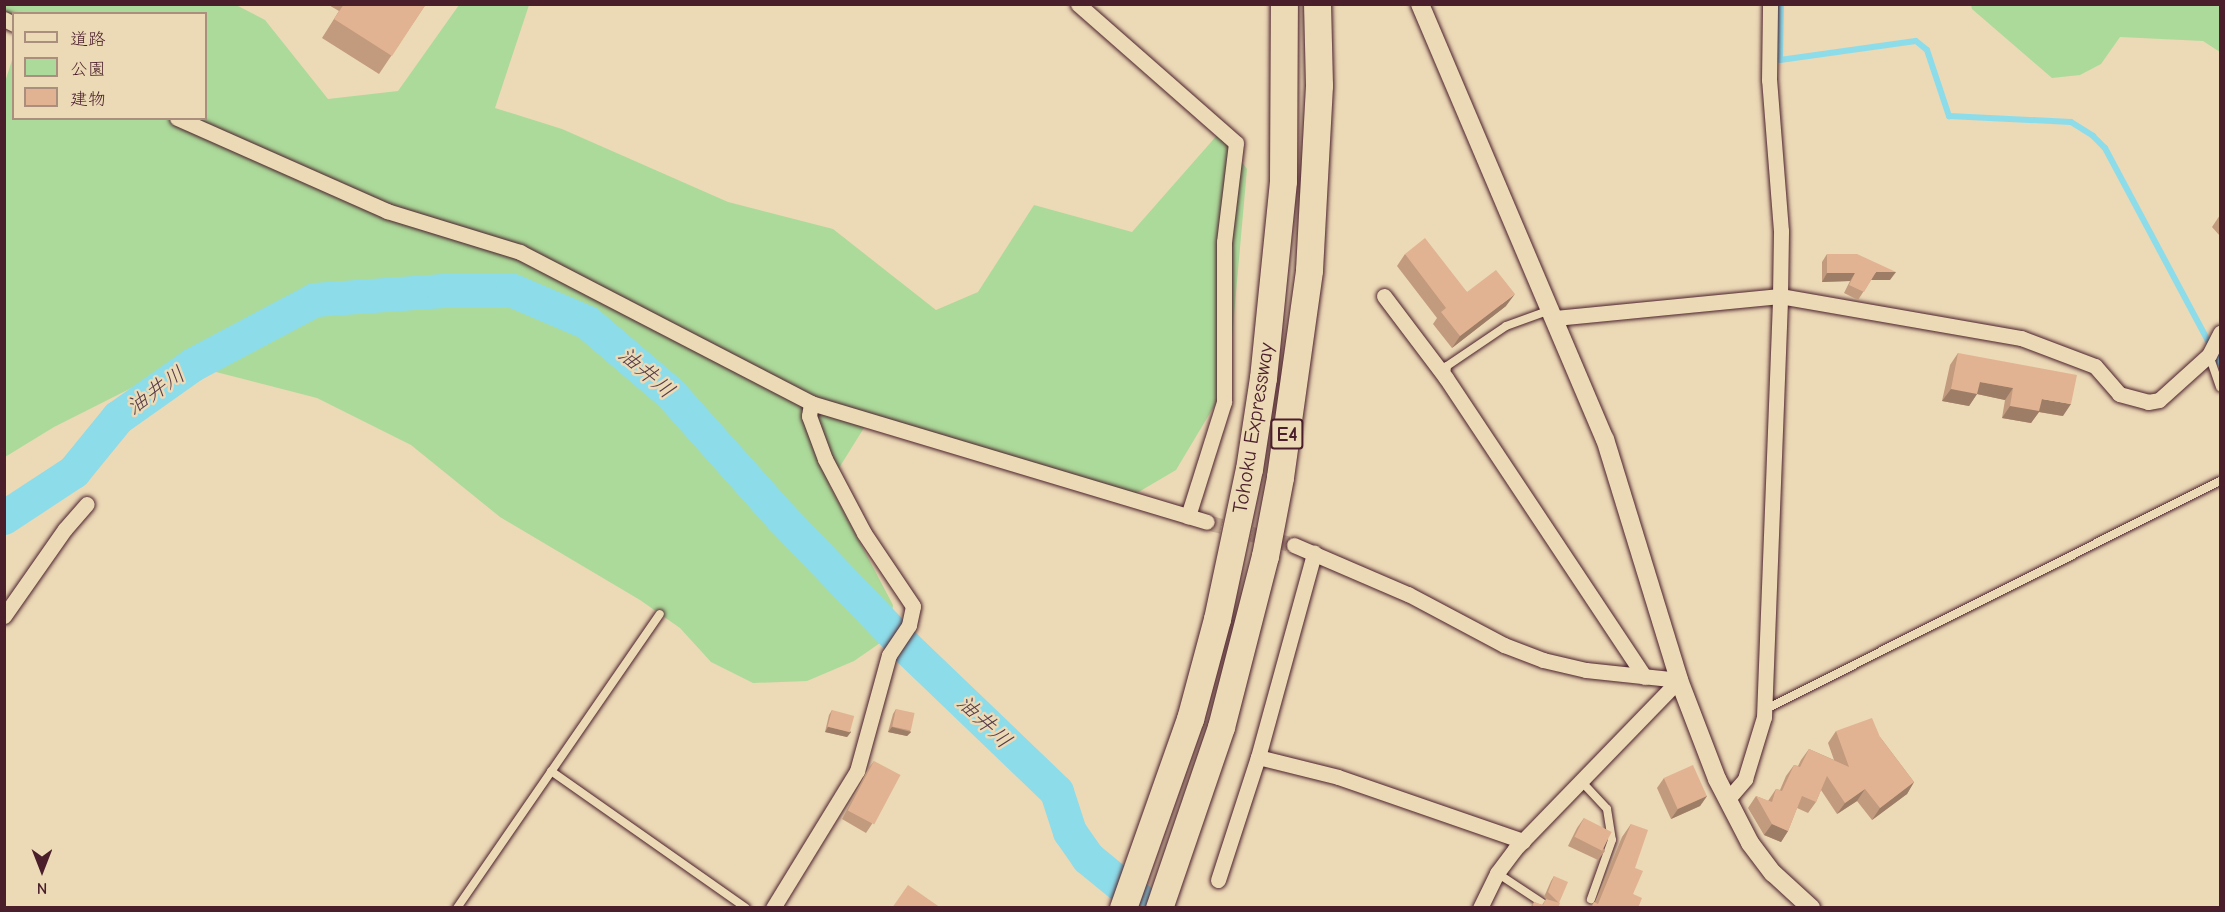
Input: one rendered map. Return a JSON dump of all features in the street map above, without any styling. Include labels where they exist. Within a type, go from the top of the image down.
[{"type":"highway","name":"Tohoku Expressway","points":[[1123,908],[1155,825],[1217,619],[1258,412],[1284,181],[1284,4]]},
{"type":"highway","name":"Tohoku Expressway","points":[[1159,908],[1181,852],[1221,727],[1253,607],[1296,384],[1314,193],[1317,4]]},
{"type":"street","points":[[1078,4],[1236,143],[1224,242],[1224,402],[1188,516]]},
{"type":"street","points":[[1420,4],[1605,439],[1679,680],[1727,800],[1750,843],[1773,873],[1811,908]]},
{"type":"street","points":[[1727,800],[1745,779],[1764,710],[1781,231],[1769,80],[1770,4]]},
{"type":"street","points":[[182,120],[387,211],[520,252],[811,403],[1207,522]]},
{"type":"street","points":[[1384,296],[1446,378],[1645,677]]},
{"type":"street","points":[[1553,314],[1780,296],[2021,338],[2096,366],[2119,394],[2148,402],[2159,400],[2209,355],[2220,333]]},
{"type":"street","points":[[773,908],[857,771],[889,655],[909,625],[914,606],[911,598],[864,532],[825,459],[809,416],[811,403]]},
{"type":"street","points":[[4,616],[65,529],[87,504]]},
{"type":"street","points":[[1294,545],[1543,660],[1645,677],[1679,680]]},
{"type":"street","points":[[1218,880],[1258,757],[1314,553]]},
{"type":"street","points":[[1480,908],[1497,873],[1523,841],[1679,680]]},
{"type":"street","points":[[1258,757],[1338,777],[1523,841]]},
{"type":"lane","points":[[1446,378],[1447,366],[1506,326],[1553,314]]},
{"type":"lane","points":[[2209,355],[2220,387]]},
{"type":"lane","points":[[1764,710],[2220,480]]},
{"type":"lane","points":[[457,908],[660,614]]},
{"type":"lane","points":[[551,771],[746,908]]},
{"type":"lane","points":[[1581,780],[1607,809],[1612,840],[1591,899]]},
{"type":"lane","points":[[1497,873],[1550,908]]},
{"type":"green space","points":[[5,5],[236,5],[265,20],[328,99],[398,91],[459,5],[529,5],[495,108],[562,129],[728,202],[833,229],[936,310],[978,292],[1034,205],[1132,232],[1219,133],[1247,169],[1228,383],[1176,470],[1125,500],[872,415],[829,484],[893,605],[890,628],[880,643],[854,661],[807,681],[753,683],[711,662],[680,628],[640,600],[500,517],[411,445],[317,398],[181,363],[54,427],[5,457],[4,85],[12,60],[12,120],[207,120],[207,12],[12,12],[12,22],[5,15]]},
{"type":"green space","points":[[1971,5],[2220,5],[2220,52],[2203,41],[2120,37],[2101,64],[2080,75],[2052,78],[1972,9]]},
{"type":"building","points":[[344,4],[426,4],[392,56],[334,19]]},
{"type":"building","points":[[1425,238],[1467,292],[1496,270],[1515,294],[1460,336],[1441,312],[1446,308],[1405,254]]},
{"type":"building","points":[[1827,254],[1857,254],[1896,272],[1876,272],[1864,292],[1849,285],[1855,273],[1827,273]]},
{"type":"building","points":[[1958,353],[2077,375],[2071,404],[2042,399],[2039,411],[2010,406],[2013,388],[1980,382],[1977,394],[1951,389]]},
{"type":"building","points":[[896,709],[915,713],[911,731],[892,727]]},
{"type":"building","points":[[832,710],[854,716],[850,732],[828,726]]},
{"type":"building","points":[[1872,718],[1880,737],[1914,782],[1880,808],[1865,789],[1845,803],[1827,776],[1816,802],[1802,796],[1788,831],[1772,824],[1756,796],[1772,802],[1776,789],[1782,791],[1794,765],[1800,767],[1809,749],[1849,767],[1836,731]]},
{"type":"building","points":[[874,761],[900,775],[874,825],[848,810]]},
{"type":"building","points":[[1693,765],[1707,796],[1678,809],[1664,778]]},
{"type":"building","points":[[1584,818],[1612,832],[1602,851],[1574,837]]},
{"type":"building","points":[[1631,824],[1648,830],[1635,868],[1643,871],[1633,894],[1642,898],[1638,908],[1591,908],[1594,902],[1598,904]]},
{"type":"building","points":[[1554,876],[1568,882],[1559,903],[1548,892]]},
{"type":"building","points":[[908,885],[941,908],[892,908]]},
{"type":"building","points":[[1546,899],[1560,903],[1558,908],[1532,908],[1534,902],[1543,905]]},
{"type":"waterway","points":[[1781,4],[1780,60],[1916,41],[1927,50],[1949,116],[2071,122],[2093,136],[2105,148],[2220,363]]},
{"type":"waterway","name":"油井川","points":[[4,518],[74,472],[118,418],[193,365],[315,300],[444,291],[513,291],[588,323],[671,394],[781,517],[906,647],[1057,792],[1070,832],[1088,858],[1149,908]]},
{"type":"tunnel","points":[[1207,522],[1294,545]]}]
